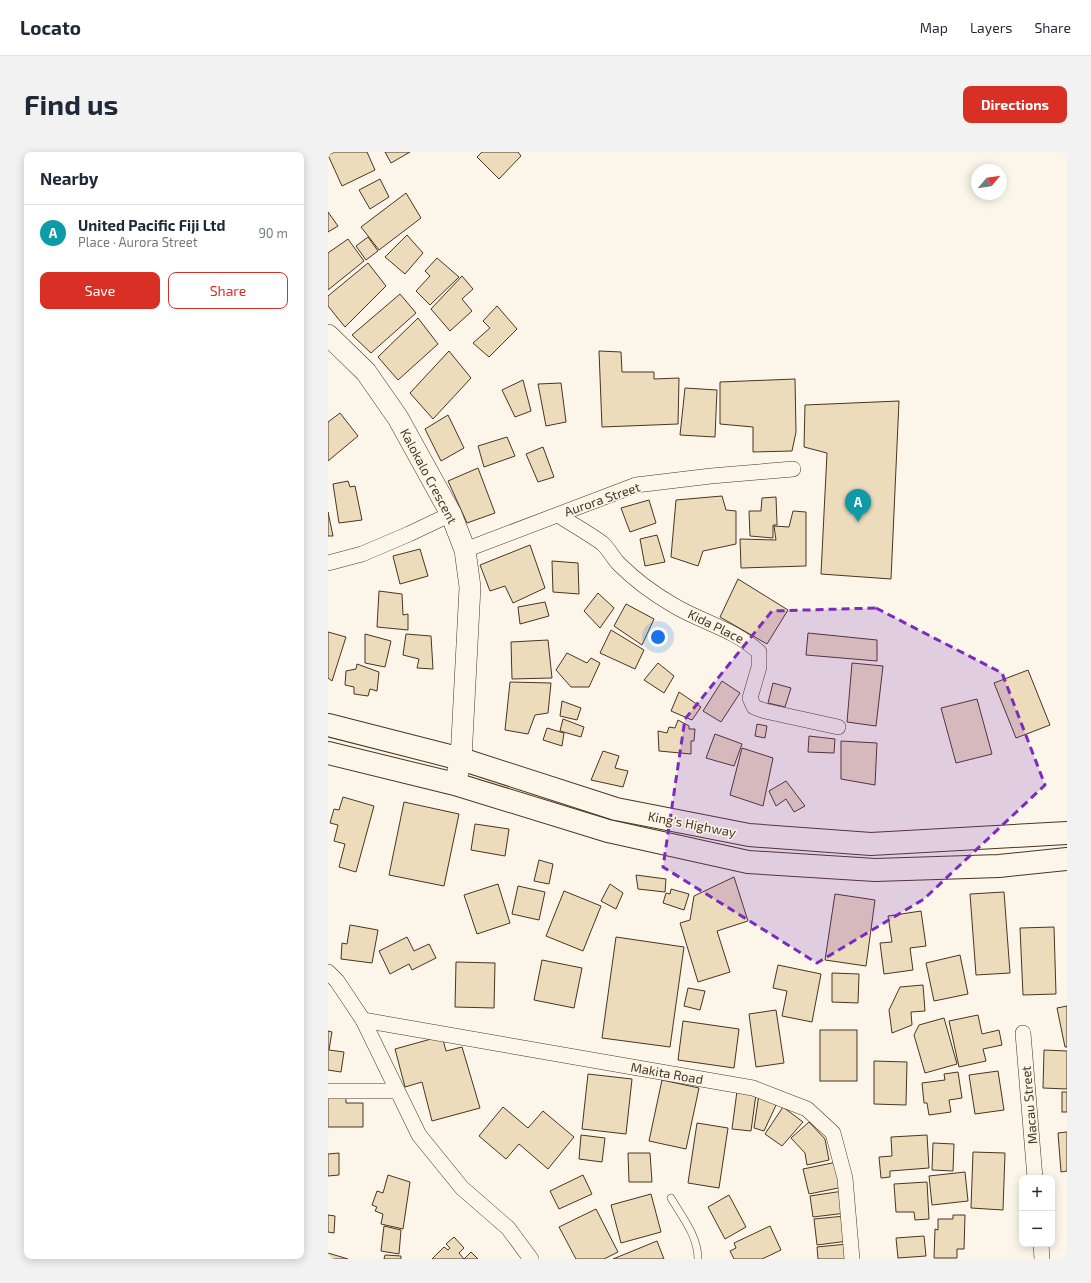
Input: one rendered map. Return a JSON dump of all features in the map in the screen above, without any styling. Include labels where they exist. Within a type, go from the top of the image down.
[{"type":"highway","name":"King's Highway","points":[[328,725],[461,759],[616,808],[749,835],[871,844],[1067,833]]},
{"type":"highway","name":"King's Highway","points":[[328,753],[455,784],[608,831],[748,862],[875,870],[999,866],[1067,859]]},
{"type":"street","name":"Kalokalo Crescent","points":[[328,335],[366,372],[398,418],[451,514],[465,550],[470,587],[461,759],[455,784]]},
{"type":"street","name":"Aurora Street","points":[[465,550],[636,485],[711,476],[793,469]]},
{"type":"street","points":[[328,564],[368,551],[451,514]]},
{"type":"street","name":"Kida Place","points":[[558,515],[602,544],[619,564],[640,582],[673,605],[730,631],[748,642],[759,652],[759,666],[750,698],[754,707],[765,711],[838,727]]},
{"type":"street","points":[[328,972],[337,981],[363,1020],[419,1134],[462,1188],[508,1228],[531,1259]]},
{"type":"street","name":"Makita Road","points":[[363,1020],[753,1088],[807,1109],[833,1133],[845,1178],[852,1259]]},
{"type":"street","name":"Macau Street","points":[[1023,1033],[1035,1175]]},
{"type":"street","points":[[328,1091],[397,1091]]},
{"type":"street","points":[[1041,1247],[1042,1259]]},
{"type":"lane","points":[[671,1198],[693,1234],[698,1259]]},
{"type":"highlighted area","points":[[876,608],[1002,673],[1045,785],[924,899],[817,963],[663,867],[685,719],[772,611]]},
{"type":"building","points":[[335,152],[367,152],[375,170],[342,186],[328,155]]},
{"type":"building","points":[[385,152],[410,152],[391,163]]},
{"type":"building","points":[[482,152],[518,152],[521,156],[499,179],[477,157]]},
{"type":"building","points":[[380,179],[389,197],[370,209],[359,190]]},
{"type":"building","points":[[406,193],[421,218],[379,250],[361,227]]},
{"type":"building","points":[[328,212],[338,226],[328,232]]},
{"type":"building","points":[[407,235],[423,253],[405,274],[385,257]]},
{"type":"building","points":[[368,237],[378,251],[366,260],[356,246]]},
{"type":"building","points":[[348,239],[364,261],[328,290],[328,253]]},
{"type":"building","points":[[437,258],[459,277],[430,305],[416,291],[430,276],[425,271]]},
{"type":"building","points":[[368,263],[386,286],[345,327],[328,306],[328,296]]},
{"type":"building","points":[[462,276],[473,289],[462,299],[472,311],[450,331],[431,309]]},
{"type":"building","points":[[400,294],[416,313],[371,353],[352,335]]},
{"type":"building","points":[[497,306],[517,329],[489,357],[473,343],[490,328],[483,321]]},
{"type":"building","points":[[418,318],[438,344],[398,380],[378,357]]},
{"type":"building","points":[[449,351],[471,378],[433,419],[410,393]]},
{"type":"building","points":[[599,351],[621,352],[622,372],[654,372],[654,379],[679,378],[678,424],[602,427]]},
{"type":"building","points":[[795,379],[796,432],[792,451],[753,452],[753,427],[720,424],[720,382]]},
{"type":"building","points":[[523,380],[531,411],[515,417],[502,390]]},
{"type":"building","points":[[561,383],[566,422],[546,426],[538,384]]},
{"type":"building","points":[[685,388],[717,390],[715,437],[680,435]]},
{"type":"building","points":[[899,401],[891,579],[821,574],[827,453],[804,447],[805,405]]},
{"type":"building","points":[[340,413],[358,436],[328,461],[328,422]]},
{"type":"building","points":[[448,415],[464,448],[441,461],[425,429]]},
{"type":"building","points":[[507,437],[515,456],[484,467],[478,446]]},
{"type":"building","points":[[543,447],[554,477],[538,482],[526,454]]},
{"type":"building","points":[[478,468],[495,513],[467,523],[448,481]]},
{"type":"building","points":[[348,481],[350,487],[355,486],[362,520],[339,523],[333,484]]},
{"type":"building","points":[[722,496],[726,510],[736,511],[736,544],[703,551],[698,566],[671,557],[676,500]]},
{"type":"building","points":[[776,497],[777,525],[773,525],[773,538],[750,536],[749,511],[761,511],[762,498]]},
{"type":"building","points":[[649,500],[656,523],[630,532],[621,508]]},
{"type":"building","points":[[793,511],[806,512],[806,566],[741,568],[740,539],[776,540],[774,526],[789,527]]},
{"type":"building","points":[[328,512],[333,536],[328,536]]},
{"type":"building","points":[[657,535],[665,562],[645,566],[640,539]]},
{"type":"building","points":[[530,545],[545,588],[513,603],[505,586],[490,591],[480,565]]},
{"type":"building","points":[[420,549],[428,576],[400,584],[393,556]]},
{"type":"building","points":[[552,561],[578,563],[579,594],[553,592]]},
{"type":"building","points":[[738,579],[788,610],[767,644],[720,617]]},
{"type":"building","points":[[379,591],[402,594],[403,615],[408,614],[408,630],[377,627]]},
{"type":"building","points":[[598,593],[614,608],[600,628],[584,611]]},
{"type":"building","points":[[545,602],[549,616],[520,624],[518,607]]},
{"type":"building","points":[[626,604],[654,619],[642,645],[614,626]]},
{"type":"building","points":[[611,630],[644,650],[635,669],[600,653]]},
{"type":"building","points":[[328,632],[346,637],[332,681],[328,678]]},
{"type":"building","points":[[808,633],[877,640],[877,661],[806,655]]},
{"type":"building","points":[[365,634],[391,641],[385,667],[365,663]]},
{"type":"building","points":[[406,634],[431,636],[433,669],[417,668],[419,659],[403,655]]},
{"type":"building","points":[[548,640],[552,678],[512,679],[511,642]]},
{"type":"building","points":[[567,653],[587,663],[591,658],[600,663],[589,687],[571,687],[556,670]]},
{"type":"building","points":[[658,663],[674,676],[664,693],[644,680]]},
{"type":"building","points":[[852,663],[883,666],[876,726],[847,722]]},
{"type":"building","points":[[357,664],[379,672],[377,691],[370,689],[368,696],[354,694],[354,687],[345,685],[346,671],[356,669]]},
{"type":"building","points":[[1028,670],[1050,725],[1016,738],[994,683]]},
{"type":"building","points":[[722,681],[740,693],[721,722],[703,711]]},
{"type":"building","points":[[510,682],[551,683],[548,713],[535,715],[528,734],[505,730]]},
{"type":"building","points":[[773,683],[791,688],[785,707],[768,703]]},
{"type":"building","points":[[679,692],[701,707],[692,720],[671,711]]},
{"type":"building","points":[[977,699],[992,754],[956,763],[941,708]]},
{"type":"building","points":[[562,701],[581,708],[577,720],[560,716]]},
{"type":"building","points":[[563,719],[584,727],[581,737],[560,731]]},
{"type":"building","points":[[678,720],[689,726],[689,729],[695,729],[694,741],[691,741],[691,754],[659,751],[658,731],[667,733],[669,727],[675,728]]},
{"type":"building","points":[[757,724],[767,726],[765,738],[755,736]]},
{"type":"building","points":[[547,728],[564,733],[562,746],[543,740]]},
{"type":"building","points":[[715,734],[742,744],[734,766],[706,758]]},
{"type":"building","points":[[809,736],[835,739],[834,753],[808,752]]},
{"type":"building","points":[[841,741],[877,743],[875,785],[841,779]]},
{"type":"building","points":[[742,748],[773,758],[763,806],[730,795]]},
{"type":"building","points":[[603,751],[619,756],[615,768],[628,771],[623,787],[591,780]]},
{"type":"building","points":[[786,781],[805,806],[794,812],[786,799],[776,806],[769,791]]},
{"type":"building","points":[[343,797],[374,806],[356,872],[339,867],[345,844],[334,841],[338,825],[330,823],[334,809],[339,810]]},
{"type":"building","points":[[404,802],[459,814],[444,886],[389,875]]},
{"type":"building","points":[[475,824],[509,829],[505,856],[471,850]]},
{"type":"building","points":[[539,860],[553,864],[549,884],[534,881]]},
{"type":"building","points":[[636,875],[666,879],[665,892],[638,889]]},
{"type":"building","points":[[734,877],[748,921],[717,931],[730,972],[698,982],[680,923],[690,920],[694,896]]},
{"type":"building","points":[[498,884],[510,923],[477,934],[464,895]]},
{"type":"building","points":[[610,884],[623,893],[616,909],[601,901]]},
{"type":"building","points":[[518,886],[545,892],[539,920],[512,914]]},
{"type":"building","points":[[671,889],[689,894],[684,910],[663,903],[666,893],[670,894]]},
{"type":"building","points":[[564,891],[601,906],[583,951],[546,936]]},
{"type":"building","points":[[1004,892],[1010,973],[976,975],[970,894]]},
{"type":"building","points":[[835,894],[875,900],[866,966],[825,960]]},
{"type":"building","points":[[921,911],[926,946],[910,948],[913,970],[884,974],[880,943],[892,942],[888,916]]},
{"type":"building","points":[[350,925],[378,930],[372,963],[341,959],[342,943],[347,944]]},
{"type":"building","points":[[1054,927],[1056,994],[1023,995],[1020,928]]},
{"type":"building","points":[[407,937],[414,951],[429,944],[436,958],[412,970],[409,964],[390,974],[379,951]]},
{"type":"building","points":[[616,937],[684,947],[670,1047],[602,1038]]},
{"type":"building","points":[[960,955],[968,994],[934,1001],[926,963]]},
{"type":"building","points":[[542,960],[582,968],[574,1008],[534,1000]]},
{"type":"building","points":[[456,962],[495,963],[494,1008],[455,1007]]},
{"type":"building","points":[[778,965],[821,974],[812,1022],[782,1016],[787,991],[773,988]]},
{"type":"building","points":[[832,973],[859,974],[858,1003],[832,1002]]},
{"type":"building","points":[[923,985],[925,1011],[911,1012],[912,1025],[892,1033],[889,1010],[900,987]]},
{"type":"building","points":[[688,988],[705,991],[700,1010],[684,1006]]},
{"type":"building","points":[[1067,1006],[1067,1047],[1065,1047],[1057,1008]]},
{"type":"building","points":[[776,1010],[784,1063],[756,1067],[749,1014]]},
{"type":"building","points":[[978,1015],[982,1034],[999,1030],[1002,1045],[983,1049],[986,1061],[959,1067],[949,1021]]},
{"type":"building","points":[[944,1018],[957,1064],[925,1073],[914,1035],[919,1025]]},
{"type":"building","points":[[683,1021],[739,1029],[734,1068],[678,1060]]},
{"type":"building","points":[[820,1030],[857,1030],[857,1081],[820,1081]]},
{"type":"building","points":[[328,1031],[332,1032],[329,1050],[344,1052],[341,1072],[328,1070]]},
{"type":"building","points":[[442,1036],[446,1051],[462,1047],[480,1108],[432,1121],[422,1082],[405,1087],[395,1049]]},
{"type":"building","points":[[1044,1050],[1067,1051],[1067,1089],[1043,1088]]},
{"type":"building","points":[[874,1061],[907,1062],[906,1105],[874,1104]]},
{"type":"building","points":[[998,1071],[1004,1110],[975,1114],[969,1075]]},
{"type":"building","points":[[958,1072],[962,1098],[949,1100],[951,1112],[929,1115],[927,1103],[924,1103],[922,1083],[945,1080],[944,1074]]},
{"type":"building","points":[[588,1074],[632,1079],[626,1134],[582,1129]]},
{"type":"building","points":[[662,1080],[699,1088],[686,1149],[649,1141]]},
{"type":"building","points":[[737,1091],[756,1094],[751,1131],[732,1129]]},
{"type":"building","points":[[1062,1092],[1067,1092],[1067,1112],[1062,1112]]},
{"type":"building","points":[[759,1094],[777,1103],[764,1131],[754,1128]]},
{"type":"building","points":[[328,1098],[346,1098],[346,1103],[363,1103],[363,1127],[328,1127]]},
{"type":"building","points":[[503,1107],[528,1128],[543,1111],[574,1137],[548,1169],[519,1144],[506,1159],[479,1136]]},
{"type":"building","points":[[783,1107],[803,1122],[782,1146],[765,1134]]},
{"type":"building","points":[[809,1122],[825,1139],[829,1160],[807,1165],[805,1153],[791,1138]]},
{"type":"building","points":[[697,1123],[728,1128],[719,1188],[688,1183]]},
{"type":"building","points":[[1067,1132],[1067,1171],[1061,1172],[1058,1133]]},
{"type":"building","points":[[581,1135],[605,1138],[602,1162],[579,1159]]},
{"type":"building","points":[[927,1135],[929,1168],[890,1171],[890,1177],[881,1178],[879,1157],[892,1156],[891,1137]]},
{"type":"building","points":[[933,1143],[954,1144],[953,1171],[932,1170]]},
{"type":"building","points":[[973,1152],[1005,1153],[1003,1210],[971,1208]]},
{"type":"building","points":[[339,1153],[339,1175],[328,1176],[328,1154]]},
{"type":"building","points":[[628,1153],[650,1153],[652,1182],[629,1182]]},
{"type":"building","points":[[837,1162],[843,1187],[809,1194],[803,1169]]},
{"type":"building","points":[[965,1172],[968,1201],[932,1205],[929,1176]]},
{"type":"building","points":[[388,1175],[410,1182],[403,1229],[381,1224],[383,1214],[375,1211],[377,1207],[372,1205],[377,1191],[383,1193]]},
{"type":"building","points":[[583,1175],[592,1194],[559,1209],[550,1191]]},
{"type":"building","points":[[927,1182],[929,1219],[915,1220],[914,1212],[896,1212],[894,1184]]},
{"type":"building","points":[[843,1191],[846,1213],[813,1217],[810,1196]]},
{"type":"building","points":[[651,1194],[661,1232],[621,1243],[611,1205]]},
{"type":"building","points":[[729,1195],[746,1227],[725,1239],[708,1207]]},
{"type":"building","points":[[596,1209],[618,1252],[604,1259],[576,1259],[559,1227]]},
{"type":"building","points":[[328,1215],[335,1216],[334,1233],[328,1232]]},
{"type":"building","points":[[953,1215],[965,1215],[964,1249],[957,1249],[957,1258],[934,1258],[935,1229],[938,1230],[938,1219],[953,1219]]},
{"type":"building","points":[[845,1216],[848,1241],[817,1245],[814,1219]]},
{"type":"building","points":[[384,1226],[401,1230],[399,1254],[381,1251]]},
{"type":"building","points":[[770,1226],[781,1250],[762,1259],[734,1259],[730,1251],[736,1248],[734,1243]]},
{"type":"building","points":[[924,1236],[926,1256],[898,1258],[896,1238]]},
{"type":"building","points":[[454,1237],[464,1248],[459,1253],[464,1259],[432,1259],[444,1247],[448,1250],[450,1248],[446,1244]]},
{"type":"building","points":[[657,1241],[664,1259],[613,1259]]},
{"type":"building","points":[[847,1244],[848,1259],[818,1259],[817,1247]]},
{"type":"building","points":[[471,1252],[478,1259],[464,1259]]},
{"type":"building","points":[[328,1253],[348,1259],[328,1259]]},
{"type":"building","points":[[385,1255],[401,1256],[401,1259],[384,1259]]},
{"type":"place","name":"United Pacific Fiji Ltd","points":[[858,522]]}]
